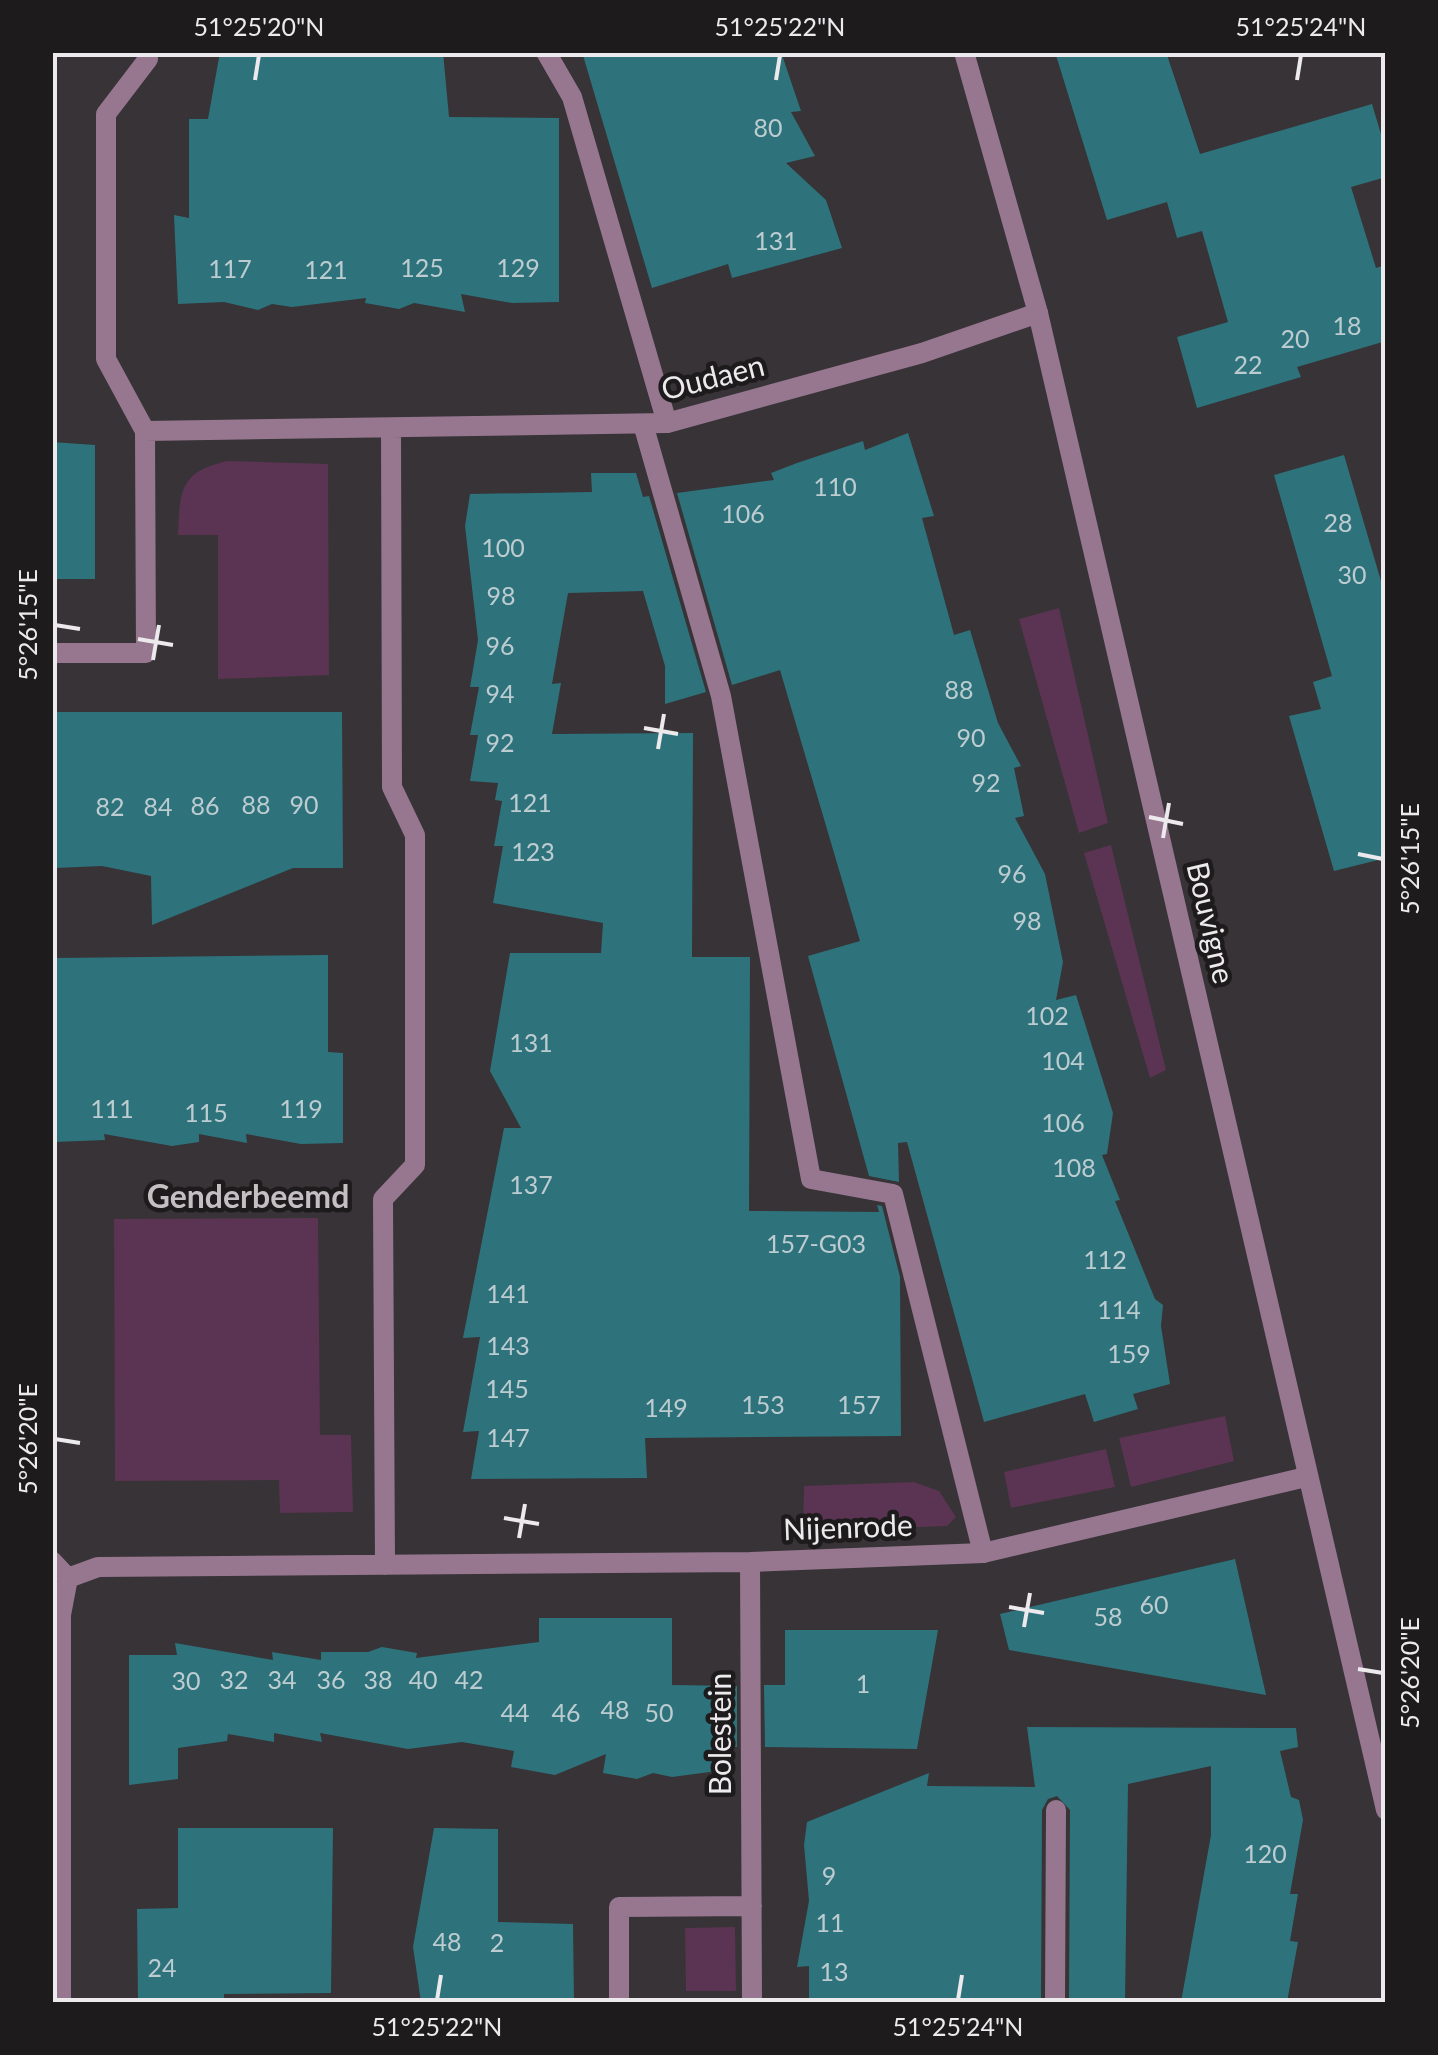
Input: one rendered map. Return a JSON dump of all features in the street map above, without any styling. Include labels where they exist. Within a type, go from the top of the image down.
[{"type":"street","points":[[52,653],[146,653],[145,431],[106,359],[106,114],[148,60],[148,52]]},
{"type":"street","points":[[546,52],[572,97],[666,423]]},
{"type":"street","name":"Bouvigne","points":[[964,52],[1038,313],[1386,1810]]},
{"type":"street","name":"Oudaen","points":[[145,431],[666,423],[922,353],[1038,313]]},
{"type":"street","points":[[643,424],[720,696],[811,1179],[894,1194],[983,1553]]},
{"type":"street","points":[[384,1566],[384,1200],[415,1164],[415,834],[392,787],[391,428]]},
{"type":"street","name":"Nijenrode","points":[[68,1578],[98,1566],[750,1562],[983,1553],[1306,1477]]},
{"type":"street","points":[[52,1560],[68,1578],[61,1615],[62,2002]]},
{"type":"street","name":"Bolestein","points":[[750,1562],[752,2002]]},
{"type":"street","points":[[1056,1810],[1056,2002]]},
{"type":"street","points":[[620,2002],[618,1908],[752,1906]]},
{"type":"shaded area","points":[[227,461],[328,464],[329,675],[218,679],[218,535],[178,535],[185,486],[199,471]]},
{"type":"shaded area","points":[[1059,608],[1108,823],[1079,833],[1019,619]]},
{"type":"shaded area","points":[[1111,845],[1166,1070],[1150,1078],[1084,853]]},
{"type":"shaded area","points":[[318,1218],[320,1435],[351,1435],[353,1512],[280,1513],[279,1480],[115,1481],[114,1219]]},
{"type":"shaded area","points":[[1225,1416],[1234,1461],[1131,1487],[1119,1438]]},
{"type":"shaded area","points":[[1106,1449],[1115,1487],[1011,1508],[1004,1472]]},
{"type":"shaded area","points":[[914,1482],[939,1491],[956,1517],[947,1526],[803,1531],[804,1486]]},
{"type":"shaded area","points":[[735,1927],[736,1991],[686,1991],[685,1928]]},
{"type":"building","points":[[220,52],[443,52],[449,117],[559,118],[559,302],[512,303],[461,294],[465,312],[414,303],[399,309],[365,303],[366,298],[292,307],[272,304],[258,310],[224,302],[178,304],[174,215],[189,218],[189,119],[208,119]]},
{"type":"building","points":[[582,52],[781,52],[801,111],[791,112],[815,156],[786,163],[826,200],[842,248],[732,278],[728,264],[652,288]]},
{"type":"building","points":[[1055,52],[1166,52],[1200,154],[1372,104],[1386,151],[1386,177],[1351,187],[1376,268],[1386,265],[1386,341],[1297,367],[1301,377],[1197,408],[1177,337],[1228,322],[1202,231],[1177,238],[1167,202],[1107,220]]},
{"type":"building","points":[[908,433],[934,516],[922,518],[954,635],[970,630],[998,723],[1021,766],[1014,768],[1024,816],[1015,818],[1045,874],[1063,962],[1056,1000],[1076,995],[1113,1113],[1107,1154],[1102,1155],[1120,1200],[1115,1201],[1155,1299],[1163,1305],[1161,1326],[1170,1384],[1133,1394],[1138,1409],[1094,1422],[1085,1394],[984,1422],[907,1142],[898,1143],[899,1182],[869,1176],[808,956],[860,941],[780,670],[732,685],[677,493],[774,480],[771,473],[797,463],[863,441],[865,450]]},
{"type":"building","points":[[52,442],[95,445],[95,579],[52,579]]},
{"type":"building","points":[[1344,455],[1386,598],[1386,858],[1334,871],[1289,716],[1321,709],[1313,682],[1332,676],[1274,475]]},
{"type":"building","points":[[591,473],[636,473],[643,497],[649,496],[706,692],[665,704],[665,666],[643,591],[568,593],[552,684],[561,683],[552,734],[693,733],[692,957],[750,957],[749,1211],[879,1212],[877,1205],[882,1206],[900,1277],[901,1436],[645,1438],[647,1478],[471,1479],[479,1431],[463,1432],[480,1337],[463,1338],[504,1128],[521,1128],[490,1071],[510,953],[601,953],[603,923],[493,903],[503,846],[494,846],[502,801],[495,800],[498,783],[470,781],[478,735],[470,735],[479,687],[470,687],[478,640],[465,526],[470,494],[592,492]]},
{"type":"building","points":[[52,712],[342,712],[343,868],[293,868],[152,925],[151,876],[102,866],[55,868],[52,864]]},
{"type":"building","points":[[328,955],[328,1052],[343,1053],[343,1143],[301,1144],[246,1134],[247,1143],[199,1134],[199,1142],[172,1146],[104,1134],[105,1140],[54,1142],[55,958]]},
{"type":"building","points":[[1235,1559],[1266,1695],[1009,1650],[1000,1614]]},
{"type":"building","points":[[539,1618],[672,1618],[672,1685],[737,1686],[737,1747],[725,1747],[725,1770],[672,1777],[653,1773],[637,1779],[603,1773],[606,1754],[555,1775],[511,1767],[514,1751],[462,1742],[408,1749],[320,1733],[322,1742],[274,1733],[274,1742],[228,1734],[227,1741],[178,1748],[178,1779],[129,1785],[129,1655],[177,1655],[175,1643],[273,1660],[272,1652],[321,1660],[321,1652],[368,1652],[382,1647],[417,1653],[416,1658],[539,1642]]},
{"type":"building","points":[[785,1630],[938,1630],[917,1749],[765,1747],[764,1685],[785,1685]]},
{"type":"building","points":[[1027,1727],[1296,1728],[1298,1747],[1280,1751],[1291,1797],[1299,1800],[1303,1820],[1290,1894],[1298,1894],[1290,1941],[1298,1942],[1287,2002],[1181,2002],[1211,1835],[1211,1766],[1128,1784],[1125,2002],[1069,2002],[1070,1810],[1057,1796],[1048,1799],[1042,1810],[1041,2002],[809,2002],[809,1966],[797,1967],[809,1901],[804,1845],[807,1822],[929,1773],[927,1786],[1035,1787]]},
{"type":"building","points":[[178,1828],[333,1828],[331,1993],[224,1994],[224,2002],[138,2002],[137,1909],[178,1908]]},
{"type":"building","points":[[434,1828],[498,1829],[498,1922],[573,1924],[574,2002],[421,2002],[413,1947]]},
{"type":"district","name":"Genderbeemd","points":[[248,1197]]}]
